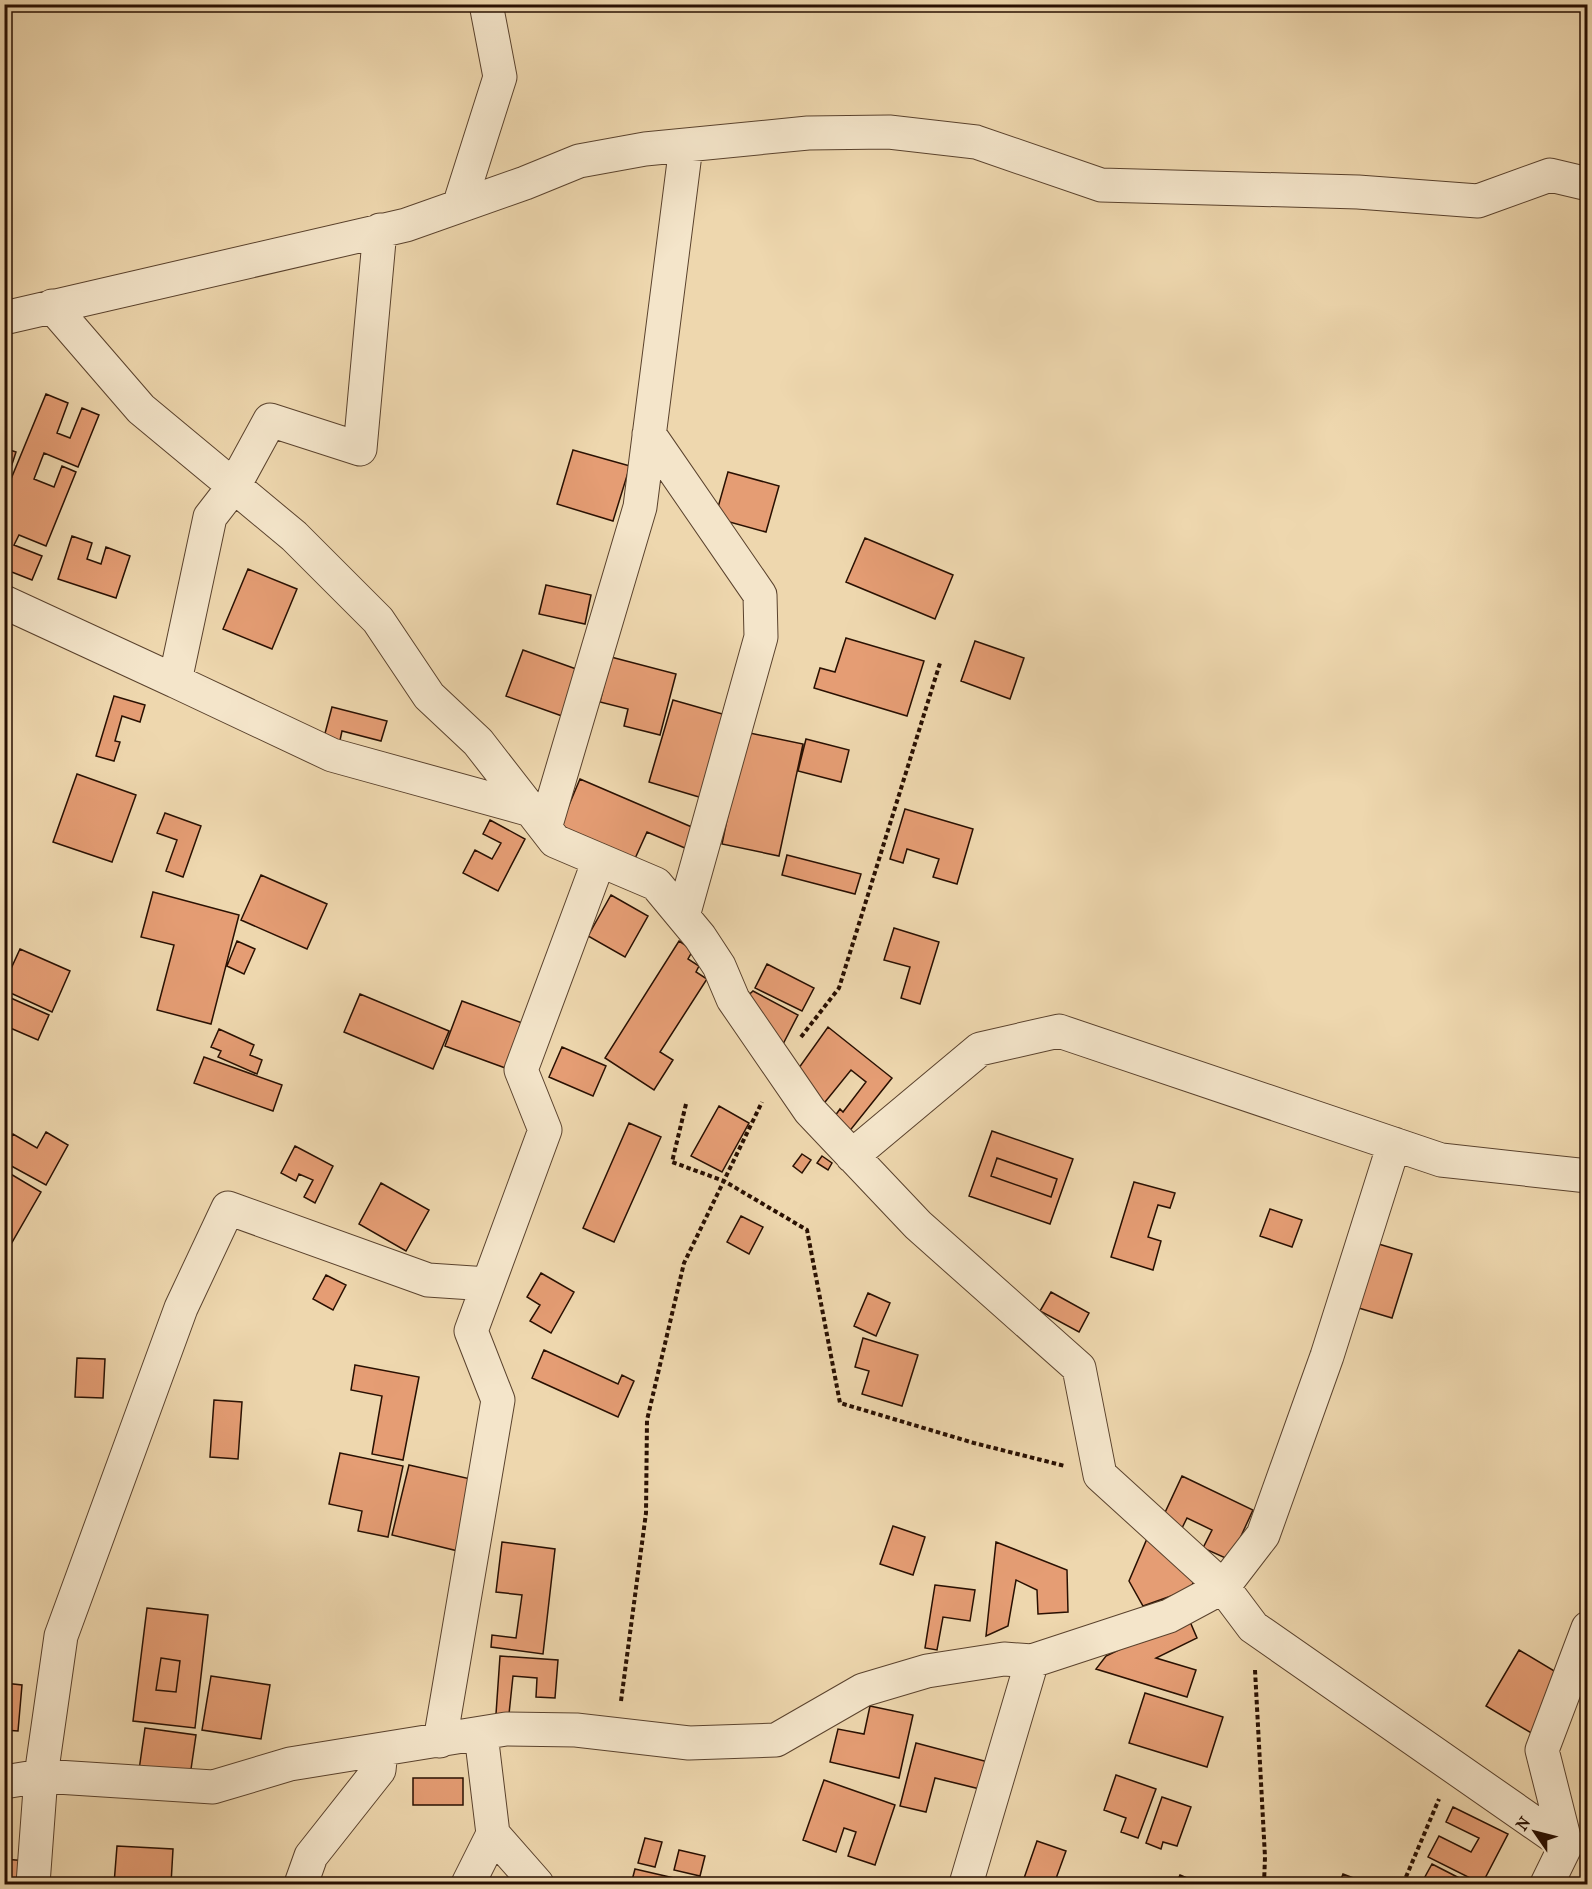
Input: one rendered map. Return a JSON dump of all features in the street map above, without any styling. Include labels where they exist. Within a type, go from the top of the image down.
[{"type":"street","points":[[459,206],[500,77],[486,4]]},
{"type":"street","points":[[4,318],[406,225],[579,161],[645,149],[808,133],[888,132],[976,142],[1101,184],[1358,192],[1478,201],[1550,175],[1587,184]]},
{"type":"street","points":[[538,819],[640,507],[686,146]]},
{"type":"street","points":[[175,681],[210,517],[234,486],[270,420],[360,449],[380,230]]},
{"type":"street","points":[[52,306],[141,409],[294,536],[378,620],[429,696],[478,742],[555,841],[656,884],[700,937],[718,966],[733,999],[810,1111],[918,1225],[1079,1368],[1100,1474],[1223,1587],[1253,1627],[1566,1845]]},
{"type":"street","points":[[649,434],[760,595],[761,637],[683,916]]},
{"type":"street","points":[[4,602],[333,755],[538,819]]},
{"type":"street","points":[[440,1741],[498,1400],[471,1331],[545,1130],[521,1070],[599,860]]},
{"type":"street","points":[[852,1156],[980,1048],[1059,1031],[1441,1160],[1587,1176]]},
{"type":"street","points":[[4,1782],[41,1776],[213,1787],[290,1764],[506,1729],[576,1730],[689,1743],[776,1740],[863,1690],[927,1671],[1004,1659],[1032,1661],[1169,1616],[1223,1587],[1263,1535],[1326,1356],[1394,1144]]},
{"type":"street","points":[[33,1884],[41,1776],[61,1636],[181,1308],[228,1208],[428,1280],[488,1284]]},
{"type":"street","points":[[1547,1884],[1566,1845],[1542,1750],[1587,1628]]},
{"type":"street","points":[[966,1884],[1032,1661]]},
{"type":"street","points":[[468,1884],[493,1834],[481,1734]]},
{"type":"street","points":[[301,1884],[311,1856],[379,1770],[381,1750]]},
{"type":"street","points":[[493,1834],[537,1884]]},
{"type":"path","points":[[617,1734],[646,1513],[647,1420],[684,1263],[780,1065],[838,988],[940,663]]},
{"type":"path","points":[[686,1104],[672,1161],[724,1181],[807,1230],[840,1403],[974,1443],[1100,1474]]},
{"type":"path","points":[[1253,1627],[1265,1857],[1264,1884]]},
{"type":"path","points":[[1403,1884],[1453,1766]]},
{"type":"building","points":[[46,394],[68,403],[57,433],[70,438],[82,408],[99,415],[78,467],[44,453],[34,479],[54,487],[62,466],[76,472],[46,546],[19,535],[14,545],[42,556],[32,580],[4,569],[4,496]]},
{"type":"building","points":[[4,448],[16,452],[4,489]]},
{"type":"building","points":[[573,450],[630,466],[613,521],[557,504]]},
{"type":"building","points":[[728,472],[779,486],[766,532],[715,518]]},
{"type":"building","points":[[72,536],[92,543],[87,559],[101,564],[106,547],[130,556],[116,598],[58,579]]},
{"type":"building","points":[[865,538],[953,575],[935,619],[846,582]]},
{"type":"building","points":[[248,569],[297,589],[272,649],[223,629]]},
{"type":"building","points":[[546,585],[591,595],[585,624],[539,614]]},
{"type":"building","points":[[846,638],[924,661],[907,716],[814,688],[820,668],[835,672]]},
{"type":"building","points":[[975,641],[1024,658],[1010,699],[961,681]]},
{"type":"building","points":[[523,650],[579,670],[562,716],[506,696]]},
{"type":"building","points":[[611,657],[676,674],[660,735],[624,726],[628,709],[600,702]]},
{"type":"building","points":[[114,696],[145,705],[140,722],[122,716],[115,741],[120,742],[114,761],[96,756]]},
{"type":"building","points":[[673,700],[733,717],[709,800],[649,782]]},
{"type":"building","points":[[332,707],[387,721],[381,741],[342,731],[339,745],[323,741]]},
{"type":"building","points":[[745,732],[803,744],[779,856],[722,844]]},
{"type":"building","points":[[806,739],[849,750],[841,782],[798,771]]},
{"type":"building","points":[[77,774],[136,795],[112,862],[53,842]]},
{"type":"building","points":[[580,779],[701,831],[692,851],[647,832],[633,863],[558,831]]},
{"type":"building","points":[[905,809],[973,829],[957,884],[933,877],[939,859],[907,849],[903,863],[890,859]]},
{"type":"building","points":[[165,813],[201,826],[183,877],[166,871],[177,840],[157,833]]},
{"type":"building","points":[[490,820],[525,839],[498,891],[463,873],[475,850],[492,859],[501,843],[483,834]]},
{"type":"building","points":[[787,855],[861,874],[855,894],[782,875]]},
{"type":"building","points":[[261,875],[327,904],[307,949],[241,920]]},
{"type":"building","points":[[153,892],[239,915],[211,1024],[157,1010],[174,945],[141,937]]},
{"type":"building","points":[[611,895],[648,916],[625,957],[588,936]]},
{"type":"building","points":[[894,928],[939,942],[920,1004],[901,998],[910,967],[884,960]]},
{"type":"building","points":[[237,941],[255,949],[244,974],[227,966]]},
{"type":"building","points":[[679,941],[693,950],[688,959],[699,966],[696,972],[707,979],[660,1052],[673,1060],[654,1090],[605,1058]]},
{"type":"building","points":[[20,949],[70,971],[52,1012],[4,990],[4,984]]},
{"type":"building","points":[[767,964],[814,988],[802,1011],[755,988]]},
{"type":"building","points":[[753,991],[798,1015],[780,1050],[740,1003]]},
{"type":"building","points":[[360,994],[449,1031],[433,1069],[344,1032]]},
{"type":"building","points":[[4,995],[49,1015],[38,1040],[8,1027],[4,1035]]},
{"type":"building","points":[[462,1001],[525,1024],[508,1069],[445,1046]]},
{"type":"building","points":[[828,1027],[892,1078],[848,1133],[832,1120],[840,1109],[843,1112],[866,1082],[851,1070],[821,1107],[796,1072]]},
{"type":"building","points":[[219,1029],[254,1045],[250,1055],[262,1060],[257,1074],[218,1057],[221,1051],[211,1047]]},
{"type":"building","points":[[562,1047],[606,1066],[593,1096],[549,1077]]},
{"type":"building","points":[[204,1057],[282,1085],[273,1111],[194,1083]]},
{"type":"building","points":[[719,1106],[749,1123],[722,1172],[691,1156]]},
{"type":"building","points":[[629,1123],[661,1137],[614,1242],[583,1228]]},
{"type":"building","points":[[992,1131],[1073,1159],[1050,1224],[969,1196]],"holes":[[[997,1158],[1057,1179],[1051,1197],[991,1176]]]},
{"type":"building","points":[[46,1132],[68,1145],[46,1185],[4,1162],[4,1148],[13,1134],[37,1148]]},
{"type":"building","points":[[295,1146],[333,1166],[315,1203],[304,1197],[313,1180],[299,1174],[296,1181],[281,1173]]},
{"type":"building","points":[[802,1154],[811,1160],[802,1173],[793,1166]]},
{"type":"building","points":[[822,1156],[832,1163],[828,1170],[817,1163]]},
{"type":"building","points":[[997,1158],[1057,1179],[1051,1197],[991,1176]]},
{"type":"building","points":[[4,1170],[41,1192],[7,1251],[4,1250]]},
{"type":"building","points":[[1134,1182],[1175,1193],[1170,1208],[1158,1205],[1148,1237],[1161,1241],[1153,1270],[1111,1257]]},
{"type":"building","points":[[381,1183],[429,1210],[406,1251],[359,1224]]},
{"type":"building","points":[[1270,1209],[1302,1220],[1292,1247],[1260,1236]]},
{"type":"building","points":[[741,1216],[763,1227],[749,1254],[727,1242]]},
{"type":"building","points":[[1372,1242],[1412,1254],[1392,1318],[1352,1306]]},
{"type":"building","points":[[541,1273],[574,1292],[551,1333],[530,1321],[540,1305],[527,1297]]},
{"type":"building","points":[[326,1275],[346,1285],[333,1310],[313,1299]]},
{"type":"building","points":[[1051,1292],[1089,1313],[1079,1332],[1040,1311]]},
{"type":"building","points":[[868,1293],[890,1303],[876,1336],[854,1326]]},
{"type":"building","points":[[863,1338],[918,1355],[902,1406],[862,1394],[869,1371],[855,1367]]},
{"type":"building","points":[[544,1350],[618,1384],[622,1375],[634,1381],[618,1417],[532,1378]]},
{"type":"building","points":[[77,1358],[105,1359],[103,1398],[75,1397]]},
{"type":"building","points":[[355,1365],[419,1377],[403,1460],[372,1454],[382,1396],[351,1390]]},
{"type":"building","points":[[214,1400],[242,1402],[238,1459],[210,1457]]},
{"type":"building","points":[[340,1453],[403,1466],[388,1537],[358,1531],[362,1511],[329,1504]]},
{"type":"building","points":[[409,1465],[475,1480],[458,1551],[392,1535]]},
{"type":"building","points":[[1182,1476],[1253,1510],[1230,1560],[1203,1548],[1212,1530],[1187,1518],[1182,1528],[1162,1519]]},
{"type":"building","points":[[893,1526],[925,1537],[913,1575],[880,1564]]},
{"type":"building","points":[[1149,1534],[1201,1573],[1188,1590],[1143,1606],[1129,1581]]},
{"type":"building","points":[[502,1542],[555,1549],[543,1654],[491,1647],[492,1635],[516,1638],[522,1595],[496,1592]]},
{"type":"building","points":[[996,1542],[1067,1570],[1068,1612],[1038,1614],[1037,1590],[1016,1580],[1008,1626],[986,1636]]},
{"type":"building","points":[[935,1585],[975,1590],[970,1621],[943,1617],[937,1650],[925,1648]]},
{"type":"building","points":[[147,1608],[208,1615],[195,1728],[133,1721]],"holes":[[[161,1658],[180,1661],[176,1692],[156,1690]]]},
{"type":"building","points":[[1188,1617],[1197,1638],[1156,1658],[1196,1670],[1187,1697],[1096,1669],[1106,1656]]},
{"type":"building","points":[[1519,1650],[1566,1678],[1533,1734],[1486,1706]]},
{"type":"building","points":[[500,1656],[558,1660],[555,1698],[536,1697],[537,1678],[513,1676],[509,1714],[496,1714]]},
{"type":"building","points":[[161,1658],[180,1661],[176,1692],[156,1690]]},
{"type":"building","points":[[211,1676],[270,1685],[261,1739],[202,1730]]},
{"type":"building","points":[[4,1683],[22,1685],[18,1731],[4,1730]]},
{"type":"building","points":[[1145,1693],[1223,1717],[1207,1767],[1129,1743]]},
{"type":"building","points":[[870,1706],[913,1715],[899,1778],[830,1762],[838,1729],[864,1734]]},
{"type":"building","points":[[145,1728],[196,1735],[190,1776],[139,1770]]},
{"type":"building","points":[[916,1743],[992,1763],[984,1790],[935,1778],[926,1812],[900,1806]]},
{"type":"building","points":[[1116,1775],[1156,1789],[1138,1838],[1121,1832],[1126,1818],[1104,1810]]},
{"type":"building","points":[[413,1778],[463,1778],[463,1805],[413,1805]]},
{"type":"building","points":[[824,1780],[895,1805],[875,1865],[848,1856],[856,1832],[844,1828],[836,1852],[803,1840]]},
{"type":"building","points":[[1162,1797],[1191,1807],[1177,1846],[1163,1842],[1161,1849],[1146,1843]]},
{"type":"building","points":[[1453,1807],[1508,1834],[1482,1884],[1428,1857],[1439,1836],[1471,1852],[1479,1838],[1446,1822]]},
{"type":"building","points":[[645,1838],[662,1842],[655,1867],[638,1863]]},
{"type":"building","points":[[1037,1841],[1066,1851],[1054,1884],[1022,1884]]},
{"type":"building","points":[[117,1846],[173,1849],[171,1884],[114,1884]]},
{"type":"building","points":[[679,1850],[705,1856],[700,1876],[674,1870]]},
{"type":"building","points":[[4,1859],[27,1861],[25,1884],[4,1884]]},
{"type":"building","points":[[1432,1864],[1471,1884],[1456,1884],[1446,1880],[1443,1884],[1421,1884]]},
{"type":"building","points":[[635,1869],[700,1884],[631,1884]]},
{"type":"building","points":[[1343,1874],[1369,1884],[1339,1884]]},
{"type":"building","points":[[1180,1875],[1201,1884],[1176,1884]]}]
